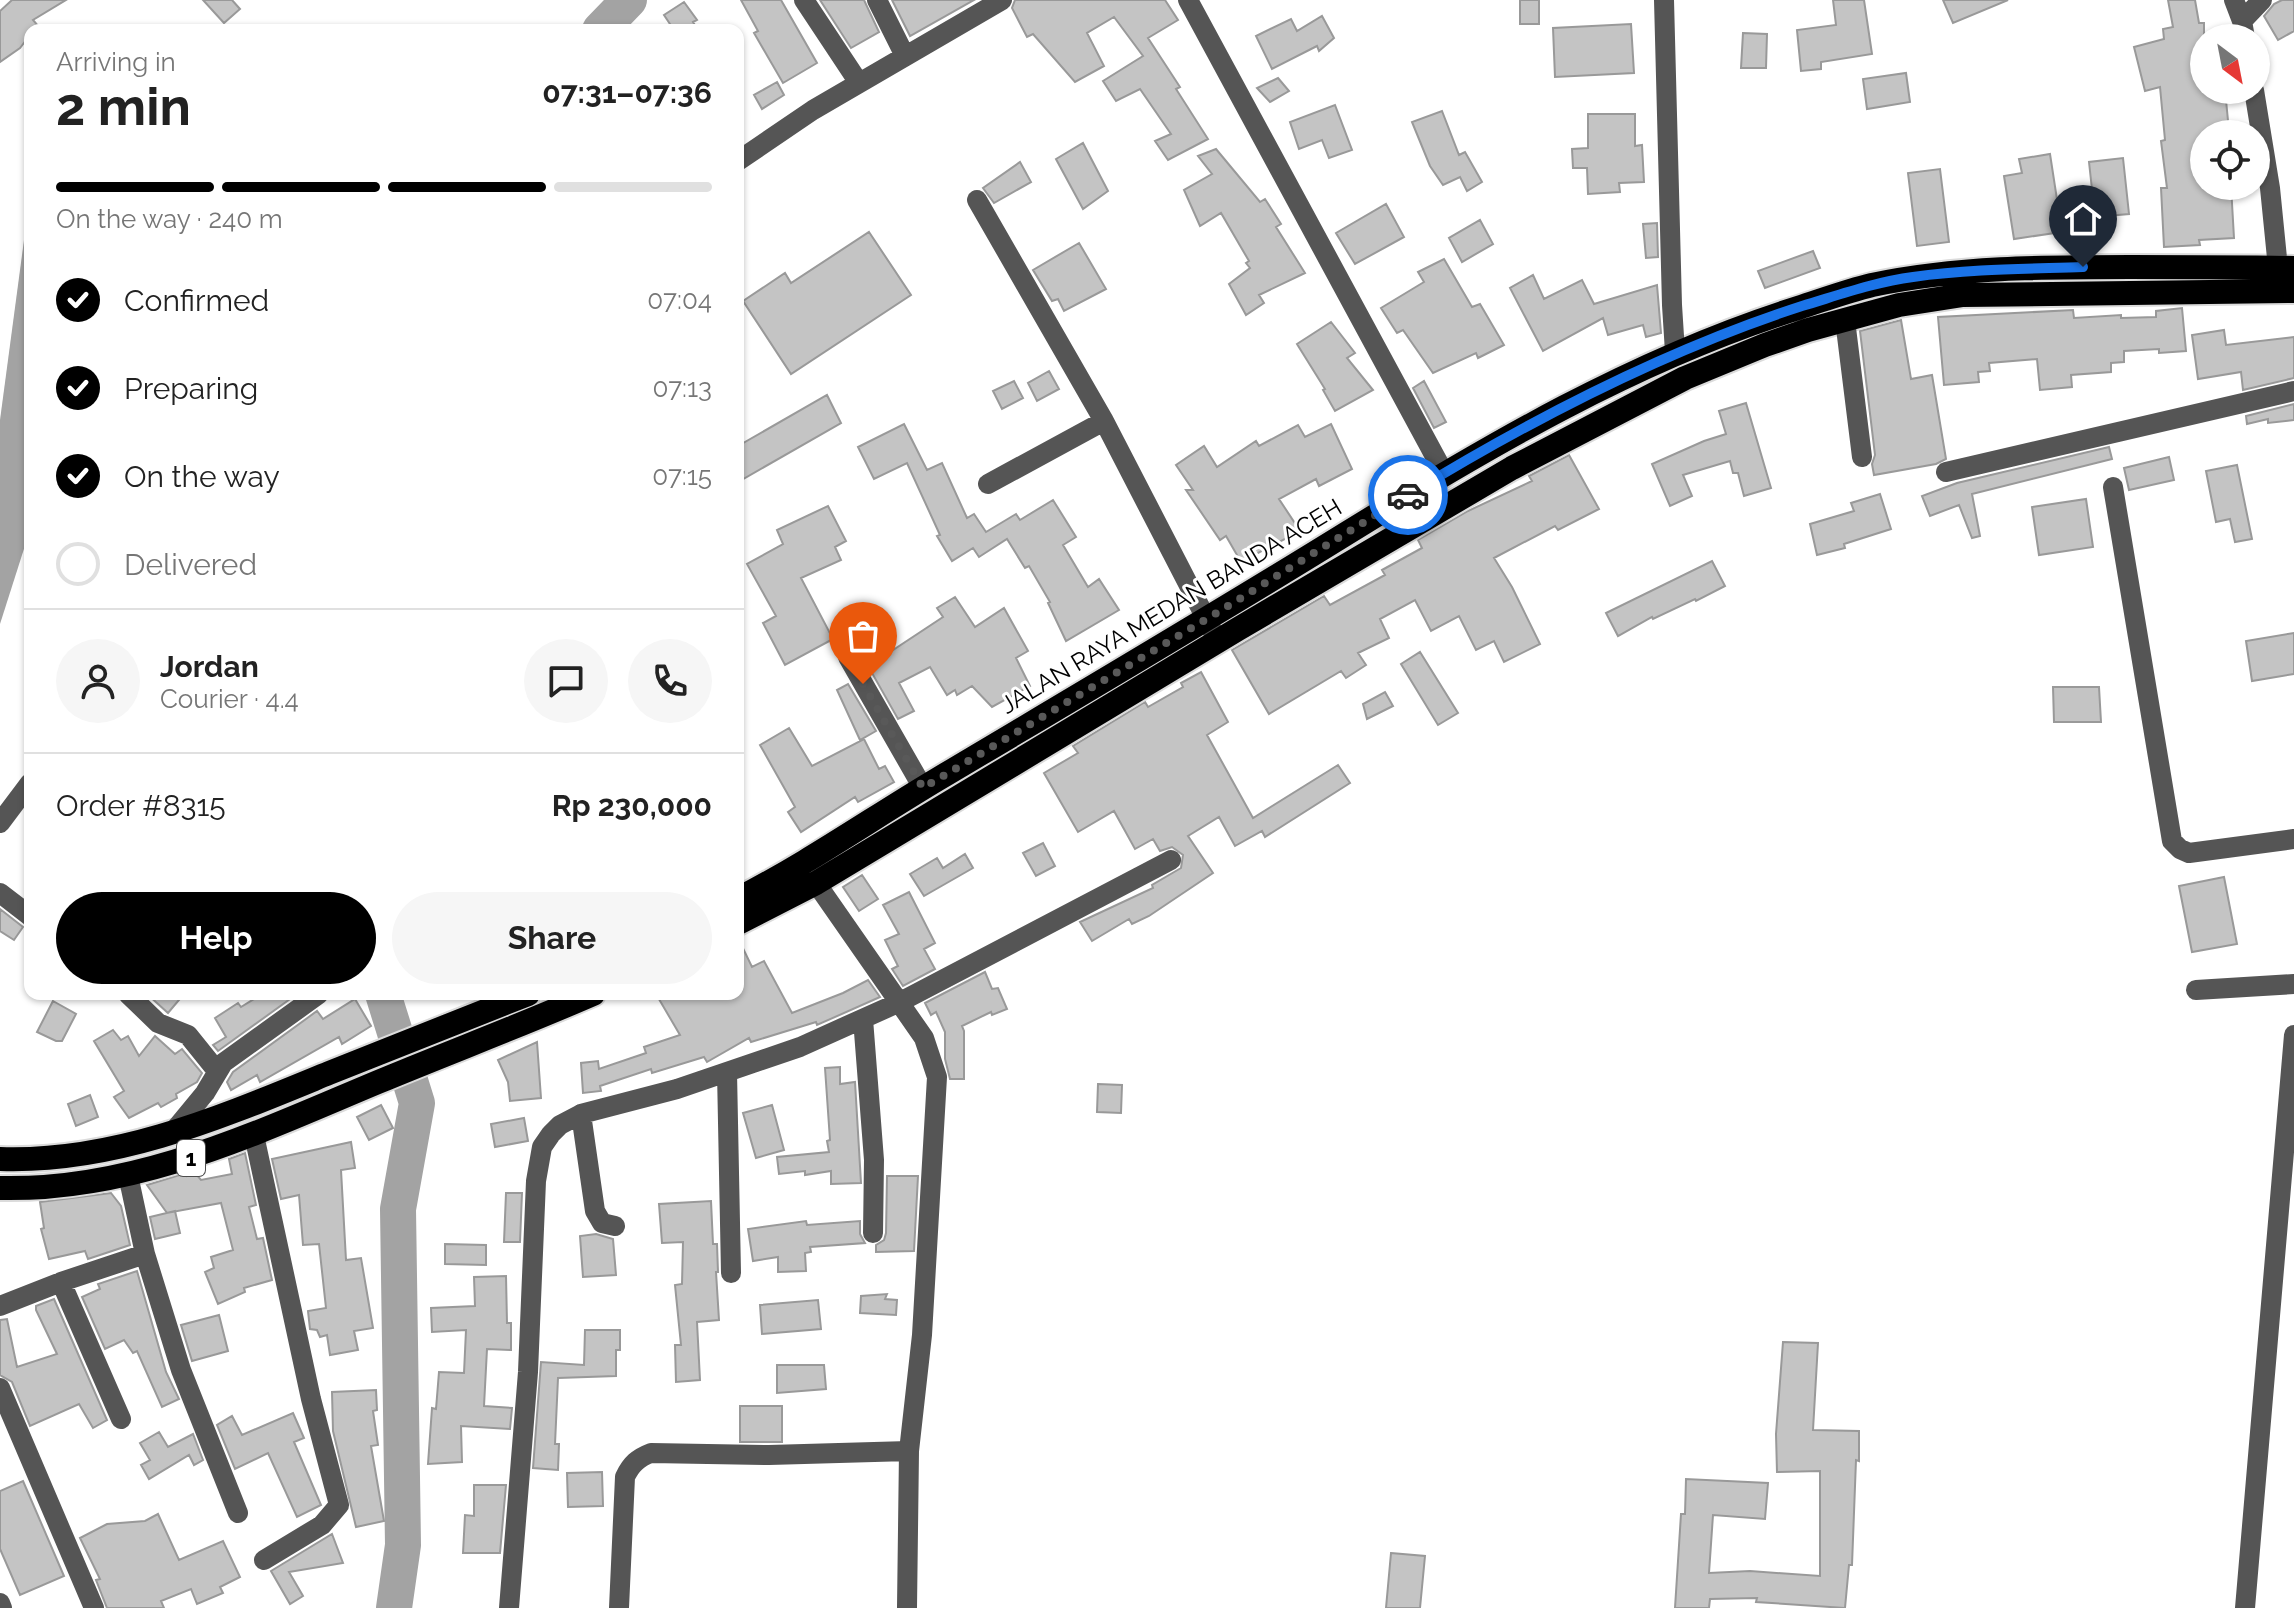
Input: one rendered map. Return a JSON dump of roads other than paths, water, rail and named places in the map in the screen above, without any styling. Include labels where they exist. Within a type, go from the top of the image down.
[{"type":"highway","name":"JALAN RAYA MEDAN BANDA ACEH","points":[[744,896],[820,854],[923,788],[1444,473],[1675,352],[1824,299],[1912,277],[1973,271],[2083,267],[2286,268]]},
{"type":"highway","points":[[744,920],[816,883],[1512,468],[1685,378],[1765,345],[1921,300],[1963,295],[2294,291]]},
{"type":"highway","points":[[1500,443],[1512,468]]},
{"type":"highway","name":"1","points":[[0,1159],[65,1156],[172,1133],[237,1111],[513,1000]]},
{"type":"highway","name":"1","points":[[0,1188],[44,1188],[128,1175],[181,1161],[254,1135],[578,1000]]},
{"type":"street","points":[[804,0],[859,83]]},
{"type":"street","points":[[877,0],[905,56]]},
{"type":"street","points":[[744,157],[813,110],[1002,0]]},
{"type":"street","points":[[1188,0],[1444,473]]},
{"type":"street","points":[[1664,0],[1675,352]]},
{"type":"street","points":[[2234,0],[2242,24]]},
{"type":"street","points":[[2247,24],[2262,0]]},
{"type":"street","points":[[2256,104],[2286,268]]},
{"type":"street","points":[[977,200],[1104,421],[1205,620],[1219,641]]},
{"type":"street","points":[[1845,320],[1862,457]]},
{"type":"street","points":[[1946,472],[2294,391]]},
{"type":"street","points":[[988,484],[1104,421]]},
{"type":"street","points":[[2113,487],[2172,841],[2189,853],[2294,839]]},
{"type":"street","points":[[848,657],[923,788]]},
{"type":"street","points":[[0,823],[24,791]]},
{"type":"street","points":[[509,1608],[528,1372],[538,1161],[542,1147],[551,1134],[560,1125],[581,1114],[677,1089],[800,1047],[900,1002],[1171,860]]},
{"type":"street","points":[[816,883],[924,1038],[937,1077],[922,1335],[909,1451],[907,1608]]},
{"type":"street","points":[[0,893],[24,911]]},
{"type":"street","points":[[2196,990],[2294,984]]},
{"type":"street","points":[[134,1000],[158,1023],[188,1035],[217,1071]]},
{"type":"street","points":[[172,1133],[229,1058],[311,1000]]},
{"type":"street","points":[[863,1019],[874,1160],[873,1233]]},
{"type":"street","points":[[2245,1608],[2294,1035]]},
{"type":"street","points":[[727,1072],[731,1273]]},
{"type":"street","points":[[581,1114],[595,1211],[602,1223],[615,1226]]},
{"type":"street","points":[[254,1135],[311,1399],[339,1505],[322,1525],[264,1560]]},
{"type":"street","points":[[128,1175],[145,1254],[181,1370],[238,1513]]},
{"type":"street","points":[[0,1306],[145,1254]]},
{"type":"street","points":[[61,1282],[121,1419]]},
{"type":"street","points":[[0,1388],[94,1608]]},
{"type":"street","points":[[619,1608],[625,1477],[635,1461],[642,1457],[651,1453],[769,1455],[909,1451]]},
{"type":"waterway","points":[[606,24],[629,0]]},
{"type":"waterway","points":[[385,1000],[417,1103],[398,1209],[403,1545],[394,1608]]}]
